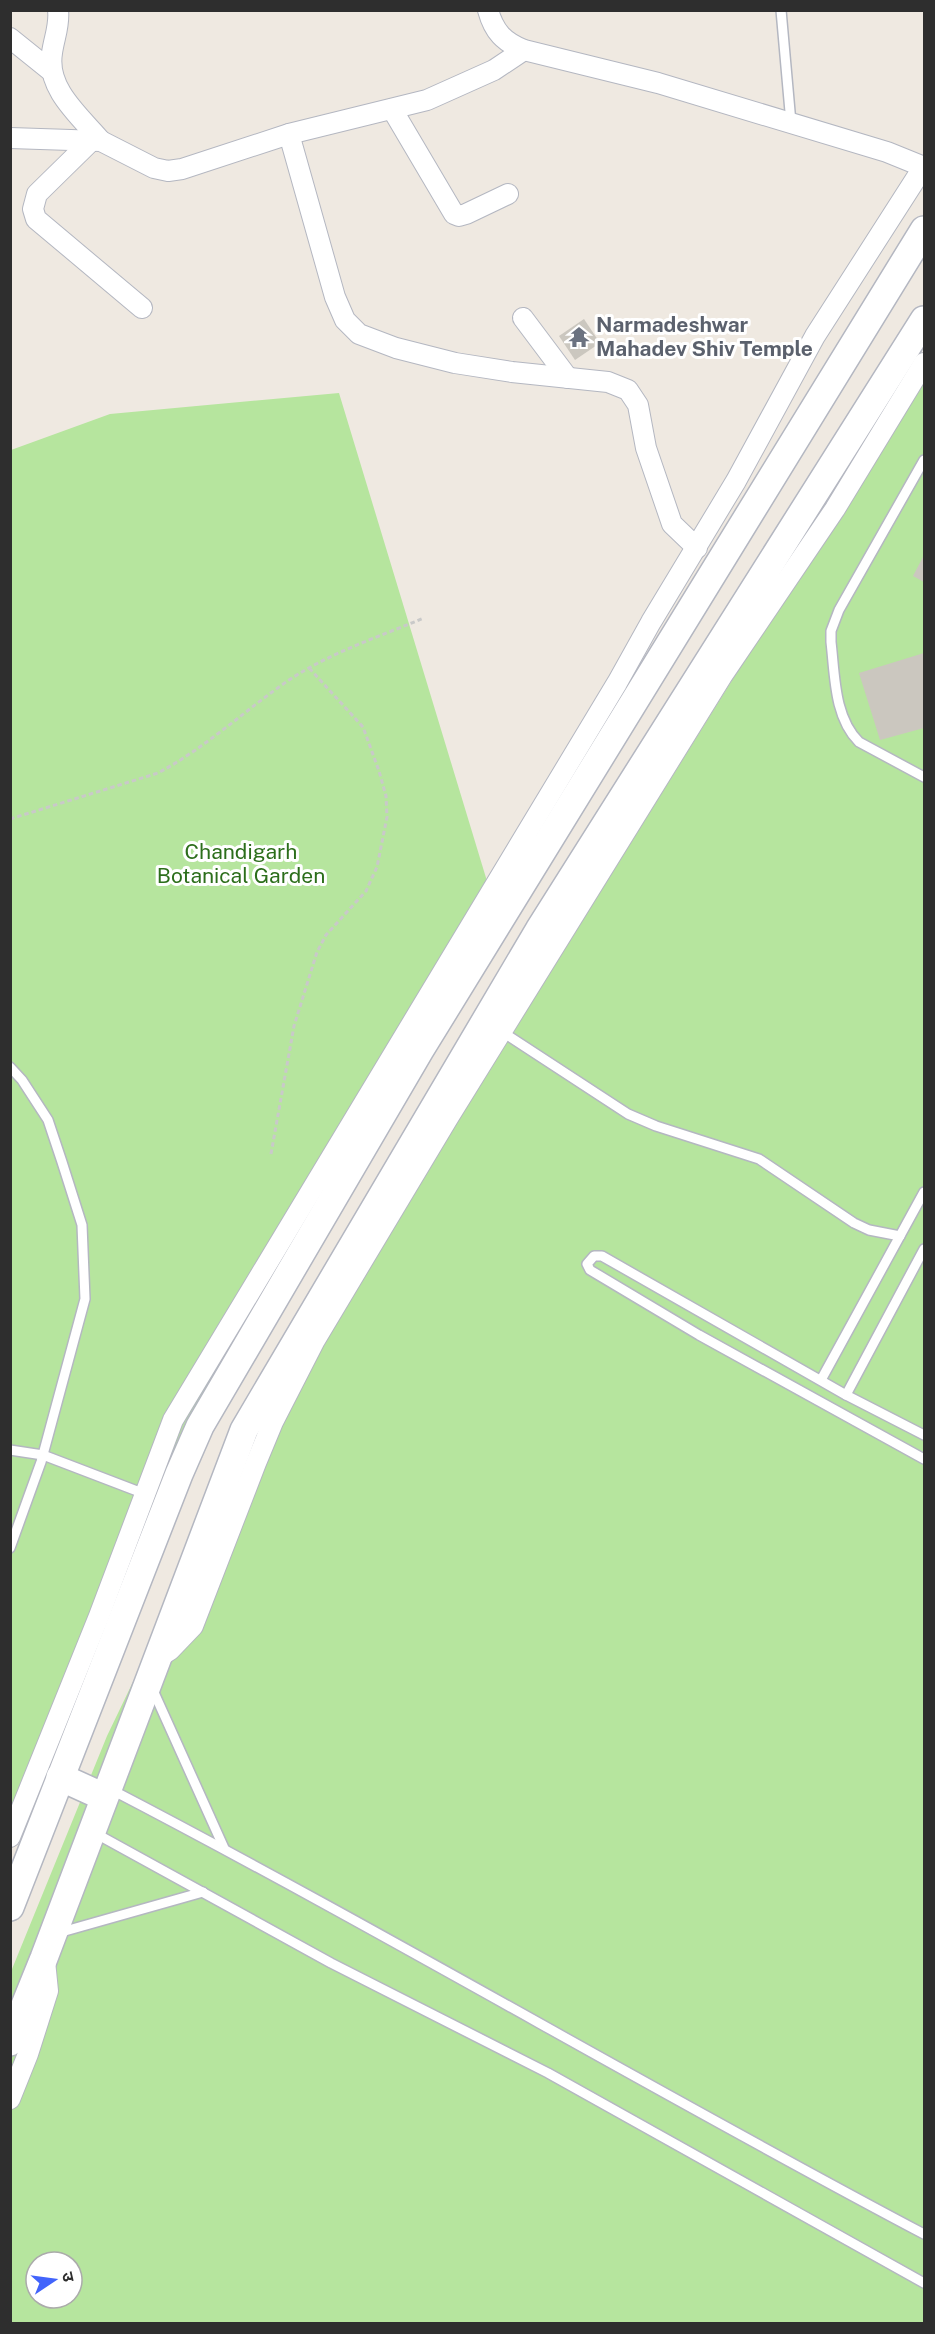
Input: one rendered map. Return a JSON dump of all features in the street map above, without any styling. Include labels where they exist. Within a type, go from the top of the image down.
[{"type":"main road","points":[[10,1907],[179,1474],[200,1426],[420,1050],[924,230]]},
{"type":"main road","points":[[10,2042],[244,1430],[494,1026],[539,930],[924,320]]},
{"type":"main road","points":[[60,1777],[106,1792]]},
{"type":"street","points":[[58,10],[59,20],[52,53],[51,71],[56,85],[97,140]]},
{"type":"street","points":[[10,1837],[178,1411],[490,891],[583,741],[736,481],[816,336],[924,167],[887,152],[658,83],[524,50],[508,44],[497,34],[488,10]]},
{"type":"street","points":[[10,38],[51,71]]},
{"type":"street","points":[[10,138],[97,140],[154,168],[168,171],[183,170],[289,134],[427,100],[494,70],[524,50]]},
{"type":"street","points":[[392,110],[454,214],[459,216],[466,214],[508,194]]},
{"type":"street","points":[[289,134],[335,297],[345,320],[359,334],[396,348],[455,363],[608,382],[628,390],[638,405],[646,448],[672,524],[697,548]]},
{"type":"street","points":[[97,140],[37,194],[33,209],[36,219],[142,309]]},
{"type":"street","points":[[523,318],[568,378]]},
{"type":"street","points":[[494,1026],[722,676],[835,509],[924,363]]},
{"type":"street","points":[[10,2099],[28,2055],[48,1991],[48,1946]]},
{"type":"lane","points":[[781,10],[791,123]]},
{"type":"lane","points":[[924,460],[839,610],[831,631],[831,642],[840,708],[852,735],[860,742],[924,777]]},
{"type":"lane","points":[[494,1026],[628,1114],[656,1126],[759,1159],[854,1223],[869,1230],[900,1236]]},
{"type":"lane","points":[[10,1066],[48,1120],[82,1225],[85,1299],[43,1455],[10,1548]]},
{"type":"lane","points":[[821,1380],[924,1192]]},
{"type":"lane","points":[[846,1395],[924,1250]]},
{"type":"lane","points":[[924,1435],[846,1395],[602,1256],[594,1256],[588,1260],[590,1270],[699,1335],[924,1459]]},
{"type":"lane","points":[[10,1450],[43,1455],[145,1494]]},
{"type":"lane","points":[[153,1669],[224,1848]]},
{"type":"lane","points":[[106,1792],[224,1848],[714,2121],[924,2234]]},
{"type":"lane","points":[[91,1831],[331,1963],[548,2073],[924,2283]]},
{"type":"lane","points":[[48,1946],[203,1892]]},
{"type":"path","points":[[10,819],[158,773],[181,761],[287,682],[310,669],[424,618]]},
{"type":"path","points":[[271,1155],[294,1026],[317,952],[332,928],[366,891],[377,867],[387,817],[386,796],[380,771],[363,727],[310,669]]},
{"type":"green space","points":[[924,372],[924,2323],[11,2323],[10,1974],[107,1736],[217,1507]]},
{"type":"green space","name":"Chandigarh Botanical Garden","points":[[339,393],[490,891],[117,1569],[11,1837],[11,450],[110,414]]},
{"type":"building","points":[[584,319],[600,343],[575,360],[559,336]]},
{"type":"building","points":[[924,555],[924,582],[913,576]]},
{"type":"building","points":[[924,653],[924,728],[880,740],[859,673]]},
{"type":"place","name":"Narmadeshwar Mahadev Shiv Temple","points":[[579,337]]}]
